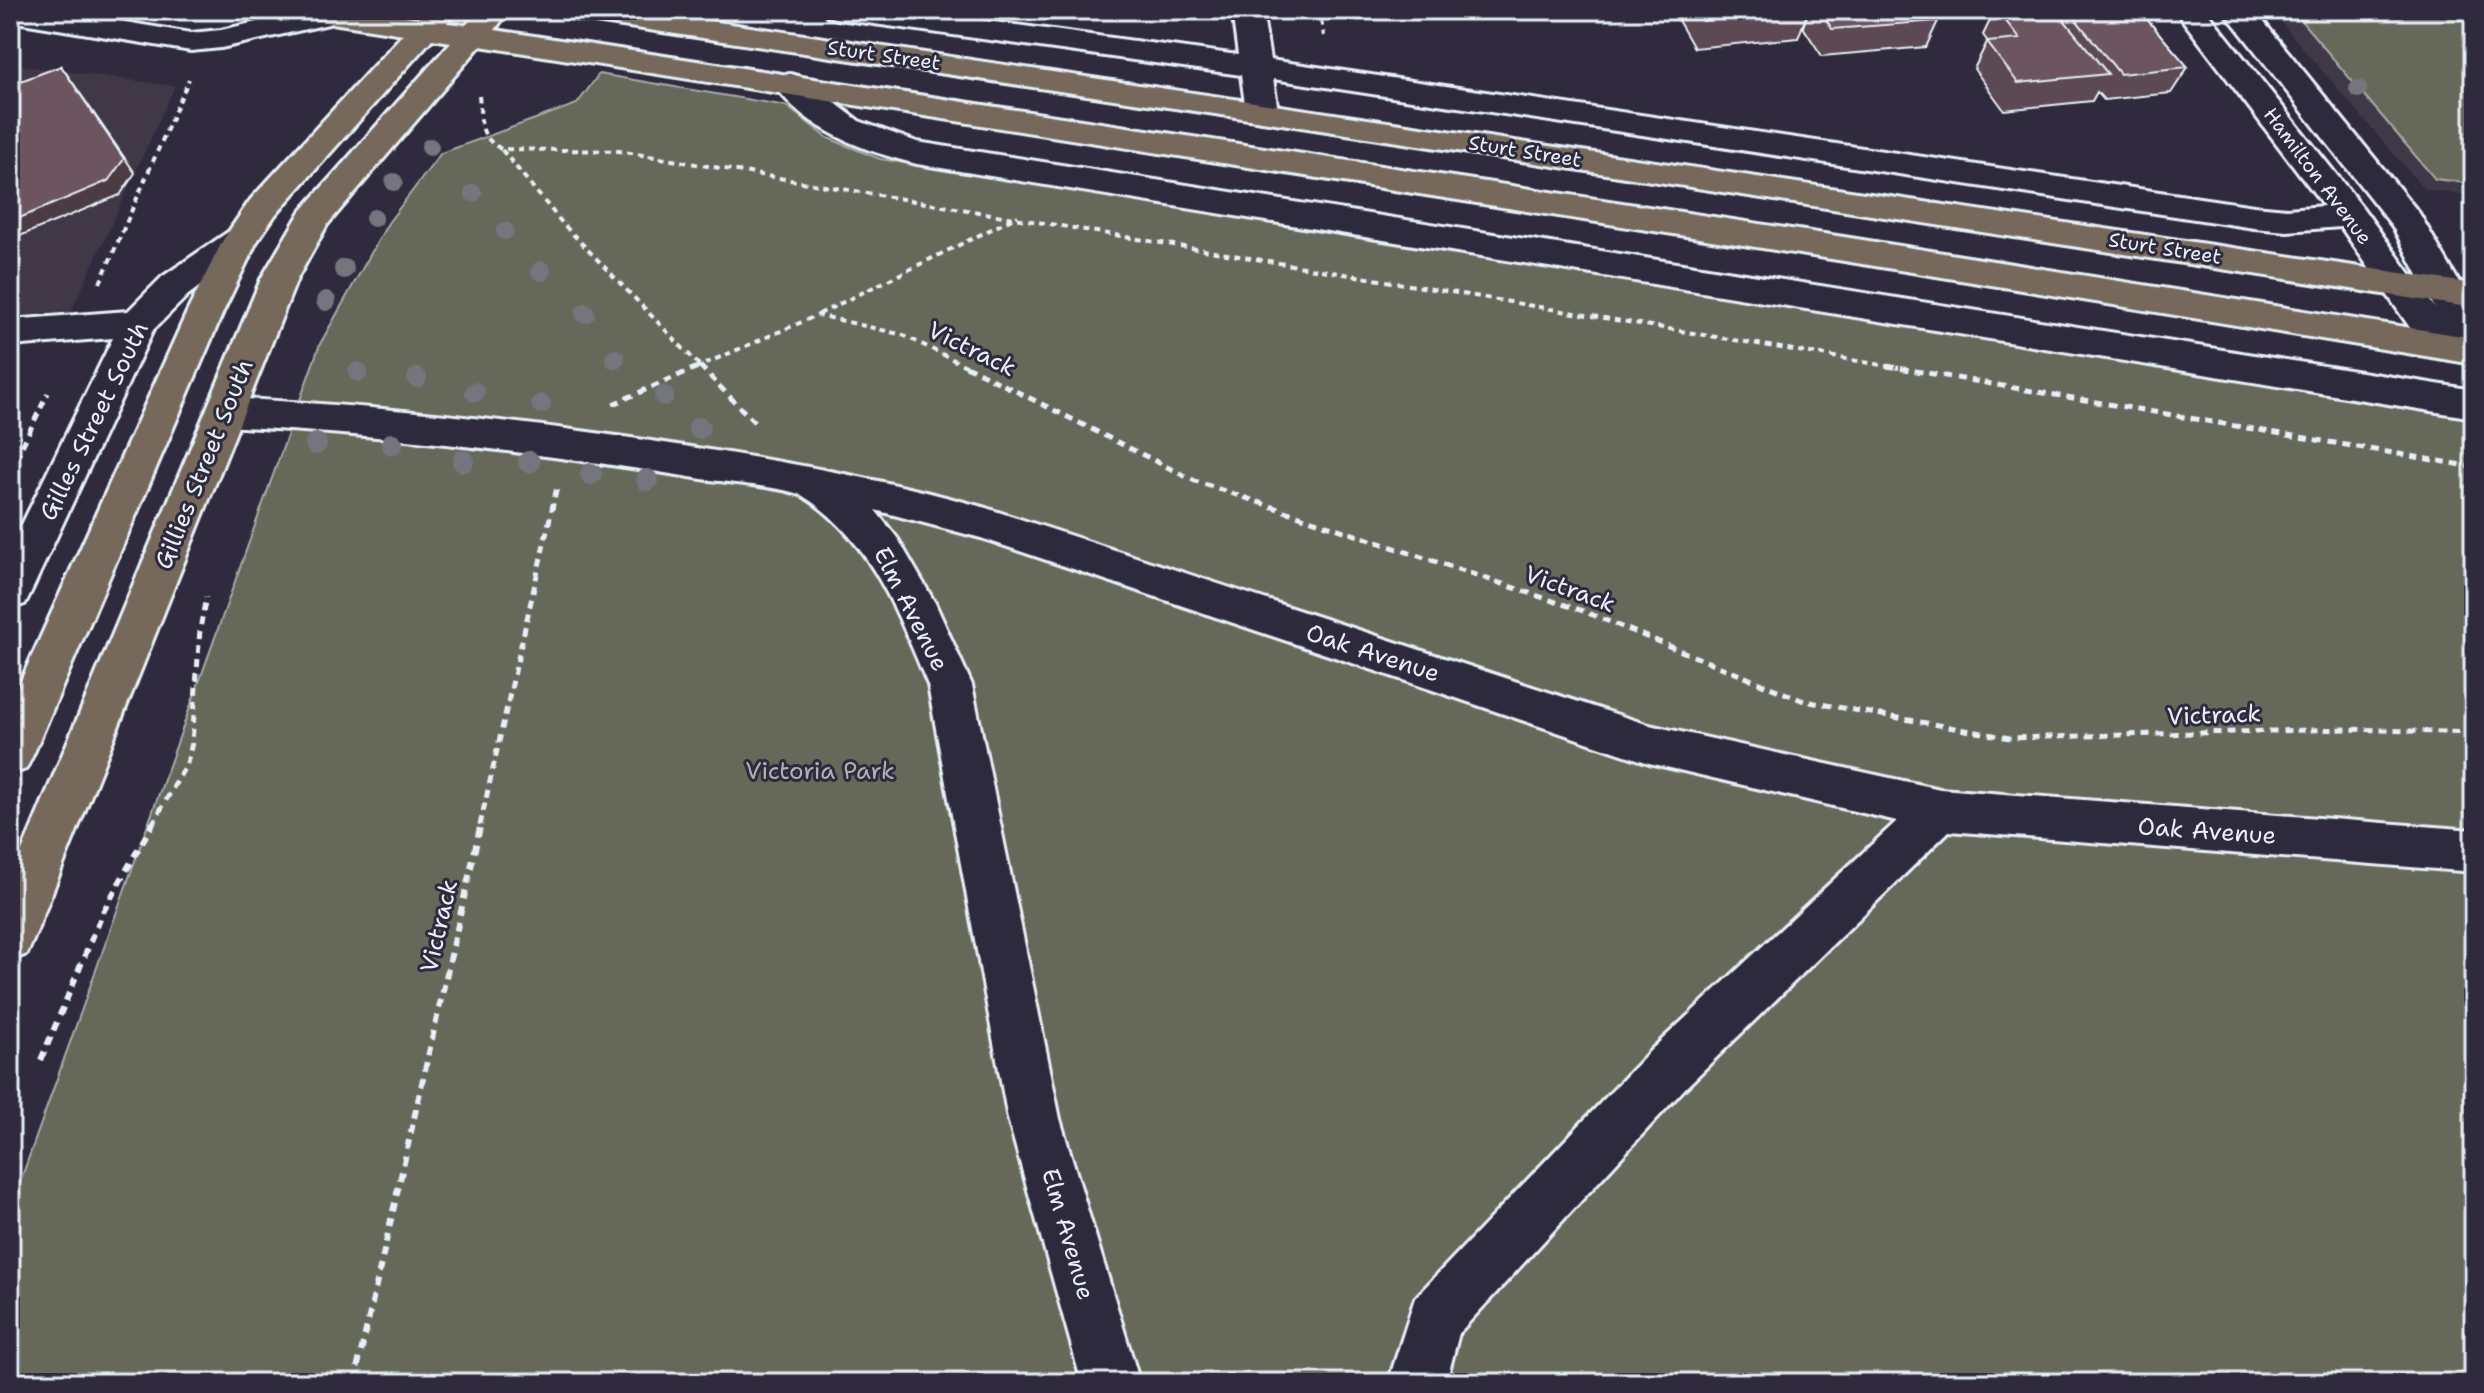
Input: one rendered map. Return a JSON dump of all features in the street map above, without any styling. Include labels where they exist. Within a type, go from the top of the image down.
[{"type":"main road","name":"Sturt Street","points":[[575,10],[2460,293]]},
{"type":"main road","name":"Sturt Street","points":[[320,12],[484,23],[790,84],[2461,349]]},
{"type":"main road","points":[[10,755],[205,312],[240,240],[287,177],[434,19]]},
{"type":"main road","name":"Gillies Street South","points":[[10,938],[19,896],[226,412],[279,279],[313,219],[403,111],[484,23]]},
{"type":"street","name":"Sturt Street","points":[[838,10],[1255,67],[2254,217],[2287,220],[2350,215]]},
{"type":"street","points":[[1247,10],[1262,111]]},
{"type":"street","name":"Hamilton Avenue","points":[[2190,10],[2350,215],[2397,283],[2461,349]]},
{"type":"street","name":"Hamilton Avenue","points":[[2238,10],[2407,221],[2460,293],[2461,349]]},
{"type":"street","name":"Sturt Street","points":[[10,12],[191,42],[232,37],[320,12]]},
{"type":"street","points":[[790,84],[840,127],[873,143],[917,153],[2474,404]]},
{"type":"street","name":"Gilles Street South","points":[[10,592],[138,323],[175,286],[240,240]]},
{"type":"street","points":[[10,333],[138,323]]},
{"type":"street","name":"Elm Avenue","points":[[226,412],[353,419],[577,444],[811,481],[850,509],[875,538],[920,615],[950,685],[1034,1119],[1111,1383]]},
{"type":"street","name":"Oak Avenue","points":[[811,481],[906,501],[986,524],[1649,744],[1940,810],[2474,851]]},
{"type":"street","points":[[1417,1383],[1435,1318],[1668,1069],[1940,810]]},
{"type":"path","points":[[1319,10],[1324,36]]},
{"type":"path","points":[[10,471],[80,329],[189,79],[203,76]]},
{"type":"path","points":[[479,90],[483,134],[487,141],[501,149],[563,224],[811,481]]},
{"type":"path","points":[[501,149],[619,151],[1018,216],[2474,467]]},
{"type":"path","points":[[699,364],[818,315],[1018,216]]},
{"type":"path","name":"Victrack","points":[[818,315],[903,335],[1195,481],[1583,611],[1804,701],[2010,738],[2347,729],[2474,733]]},
{"type":"path","name":"Victrack","points":[[354,1383],[559,476]]},
{"type":"path","points":[[41,1060],[104,910],[187,763],[192,743],[200,629],[207,592]]},
{"type":"shaded area","points":[[2270,10],[2474,10],[2474,196],[2424,189]]},
{"type":"shaded area","points":[[10,64],[175,86],[71,312],[10,316]]},
{"type":"green space","points":[[2292,10],[2474,10],[2474,184],[2435,179]]},
{"type":"green space","name":"Victoria Park","points":[[599,74],[786,106],[828,138],[880,159],[2474,413],[2474,1383],[10,1383],[10,1210],[320,344],[388,223],[441,153],[577,104]]},
{"type":"building","points":[[1695,10],[1808,10],[1808,11],[1702,21]]},
{"type":"building","points":[[1820,10],[1930,10],[1938,21],[1832,29]]},
{"type":"building","points":[[1997,10],[2056,10],[2108,74],[2018,83],[1987,42],[2020,39]]},
{"type":"building","points":[[2068,10],[2139,10],[2188,67],[2120,74]]},
{"type":"building","points":[[61,66],[124,159],[108,181],[10,222],[10,85]]}]
